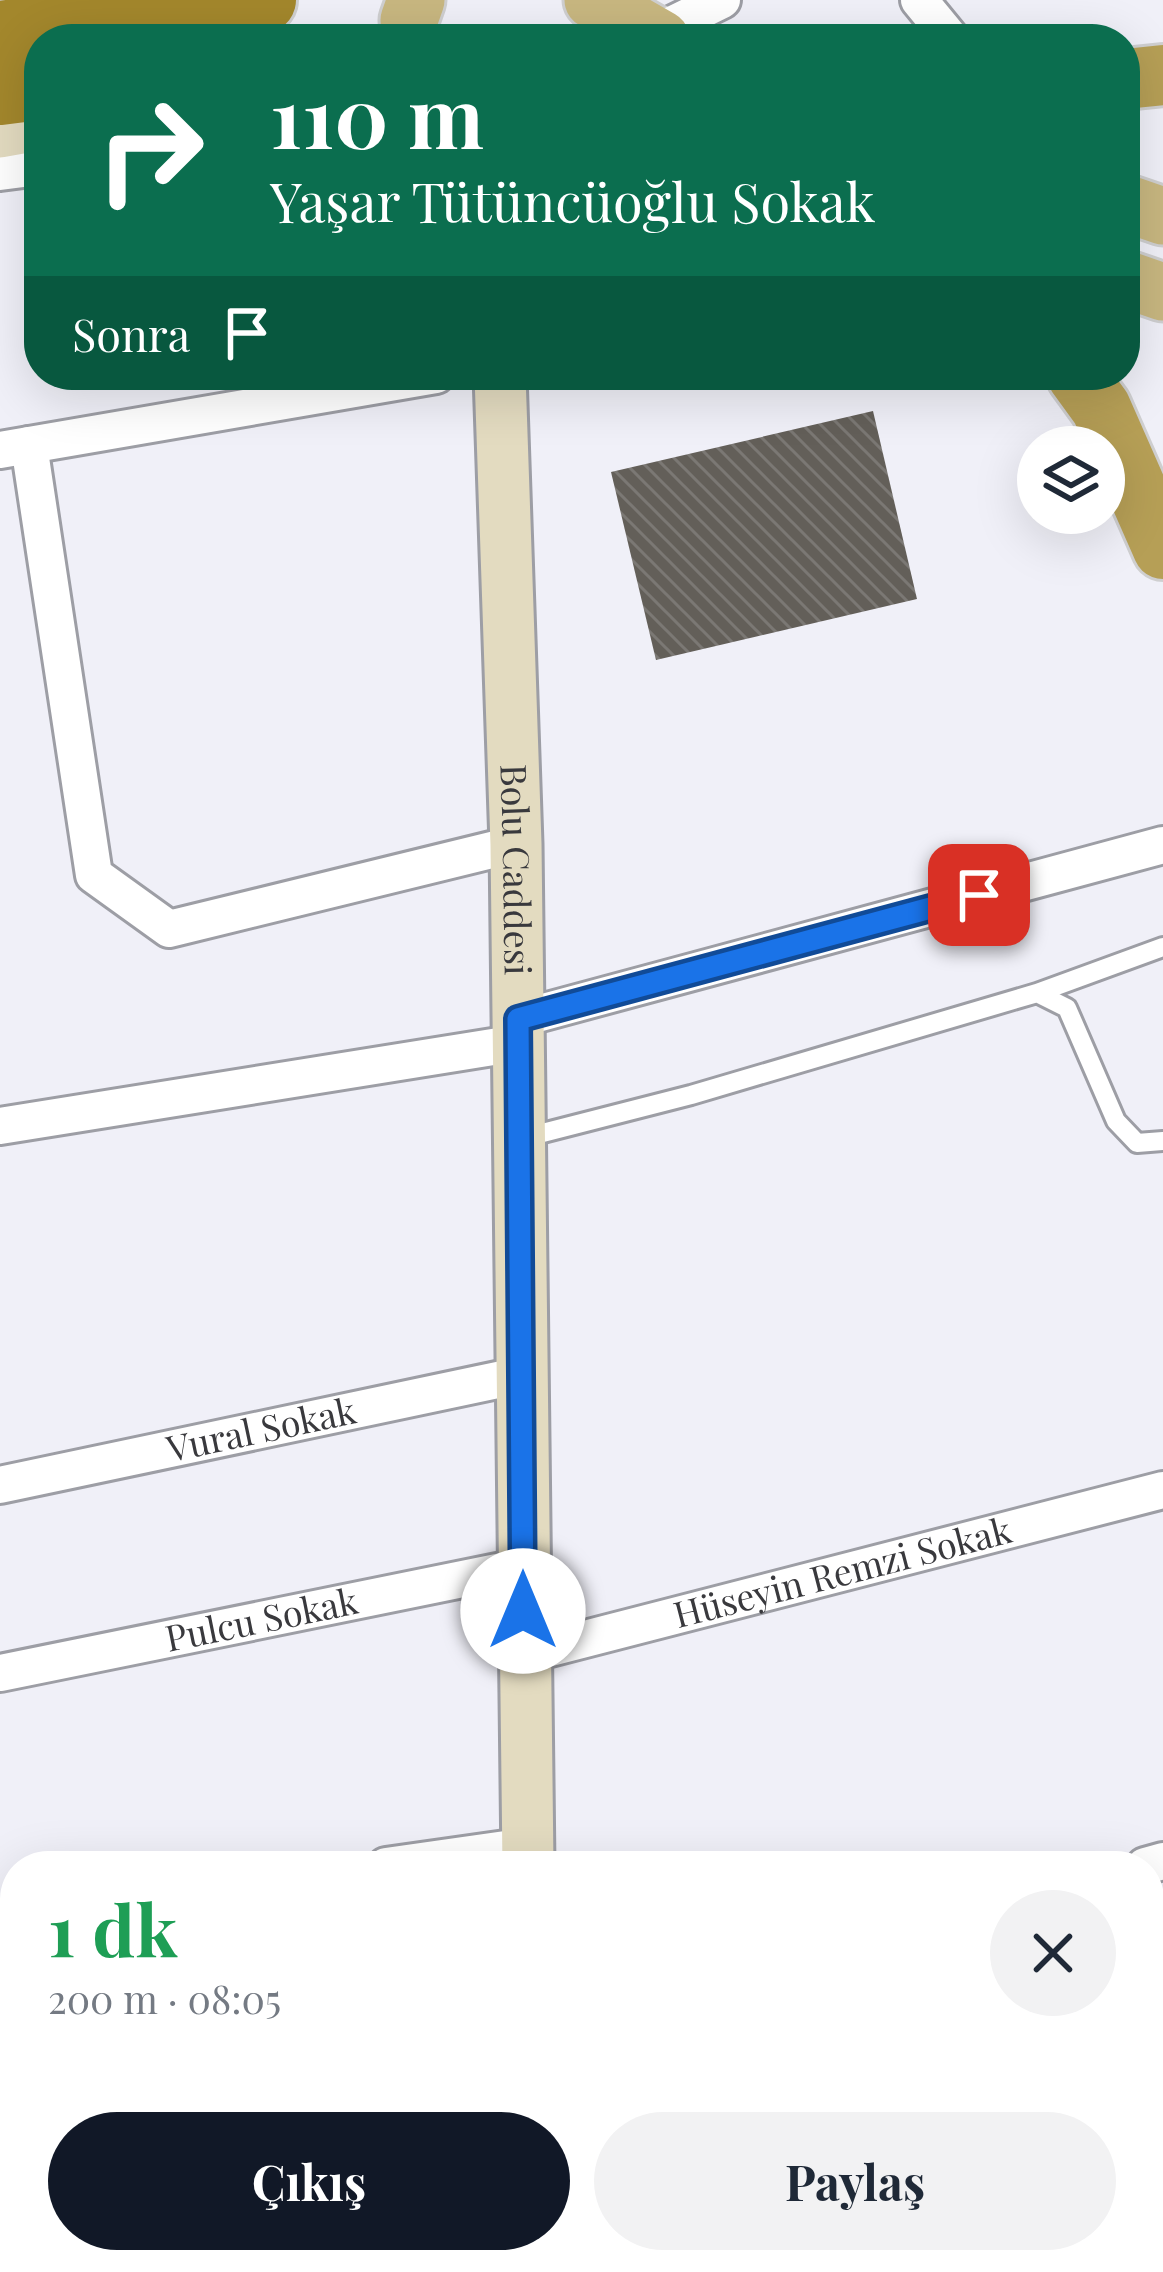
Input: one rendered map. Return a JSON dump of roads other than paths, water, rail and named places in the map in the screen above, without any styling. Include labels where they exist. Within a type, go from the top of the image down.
[{"type":"highway","points":[[77,24],[263,0]]},
{"type":"highway","points":[[1088,390],[1101,408],[1163,549]]},
{"type":"main road","points":[[593,0],[634,24]]},
{"type":"main road","name":"Bolu Caddesi","points":[[501,390],[516,844],[528,1851]]},
{"type":"street","points":[[679,24],[722,0]]},
{"type":"street","points":[[919,0],[939,24]]},
{"type":"street","points":[[348,390],[15,447],[94,875],[170,929],[516,844]]},
{"type":"street","points":[[0,1126],[518,1031],[1163,845]]},
{"type":"street","name":"Vural Sokak","points":[[0,1485],[521,1375]]},
{"type":"street","name":"Hüseyin Remzi Sokak","points":[[523,1655],[1163,1490]]},
{"type":"street","name":"Pulcu Sokak","points":[[0,1673],[522,1567]]},
{"type":"lane","points":[[519,1139],[692,1095],[1037,992],[1163,947]]},
{"type":"lane","points":[[1037,992],[1067,1008],[1116,1121],[1137,1143],[1163,1141]]}]
